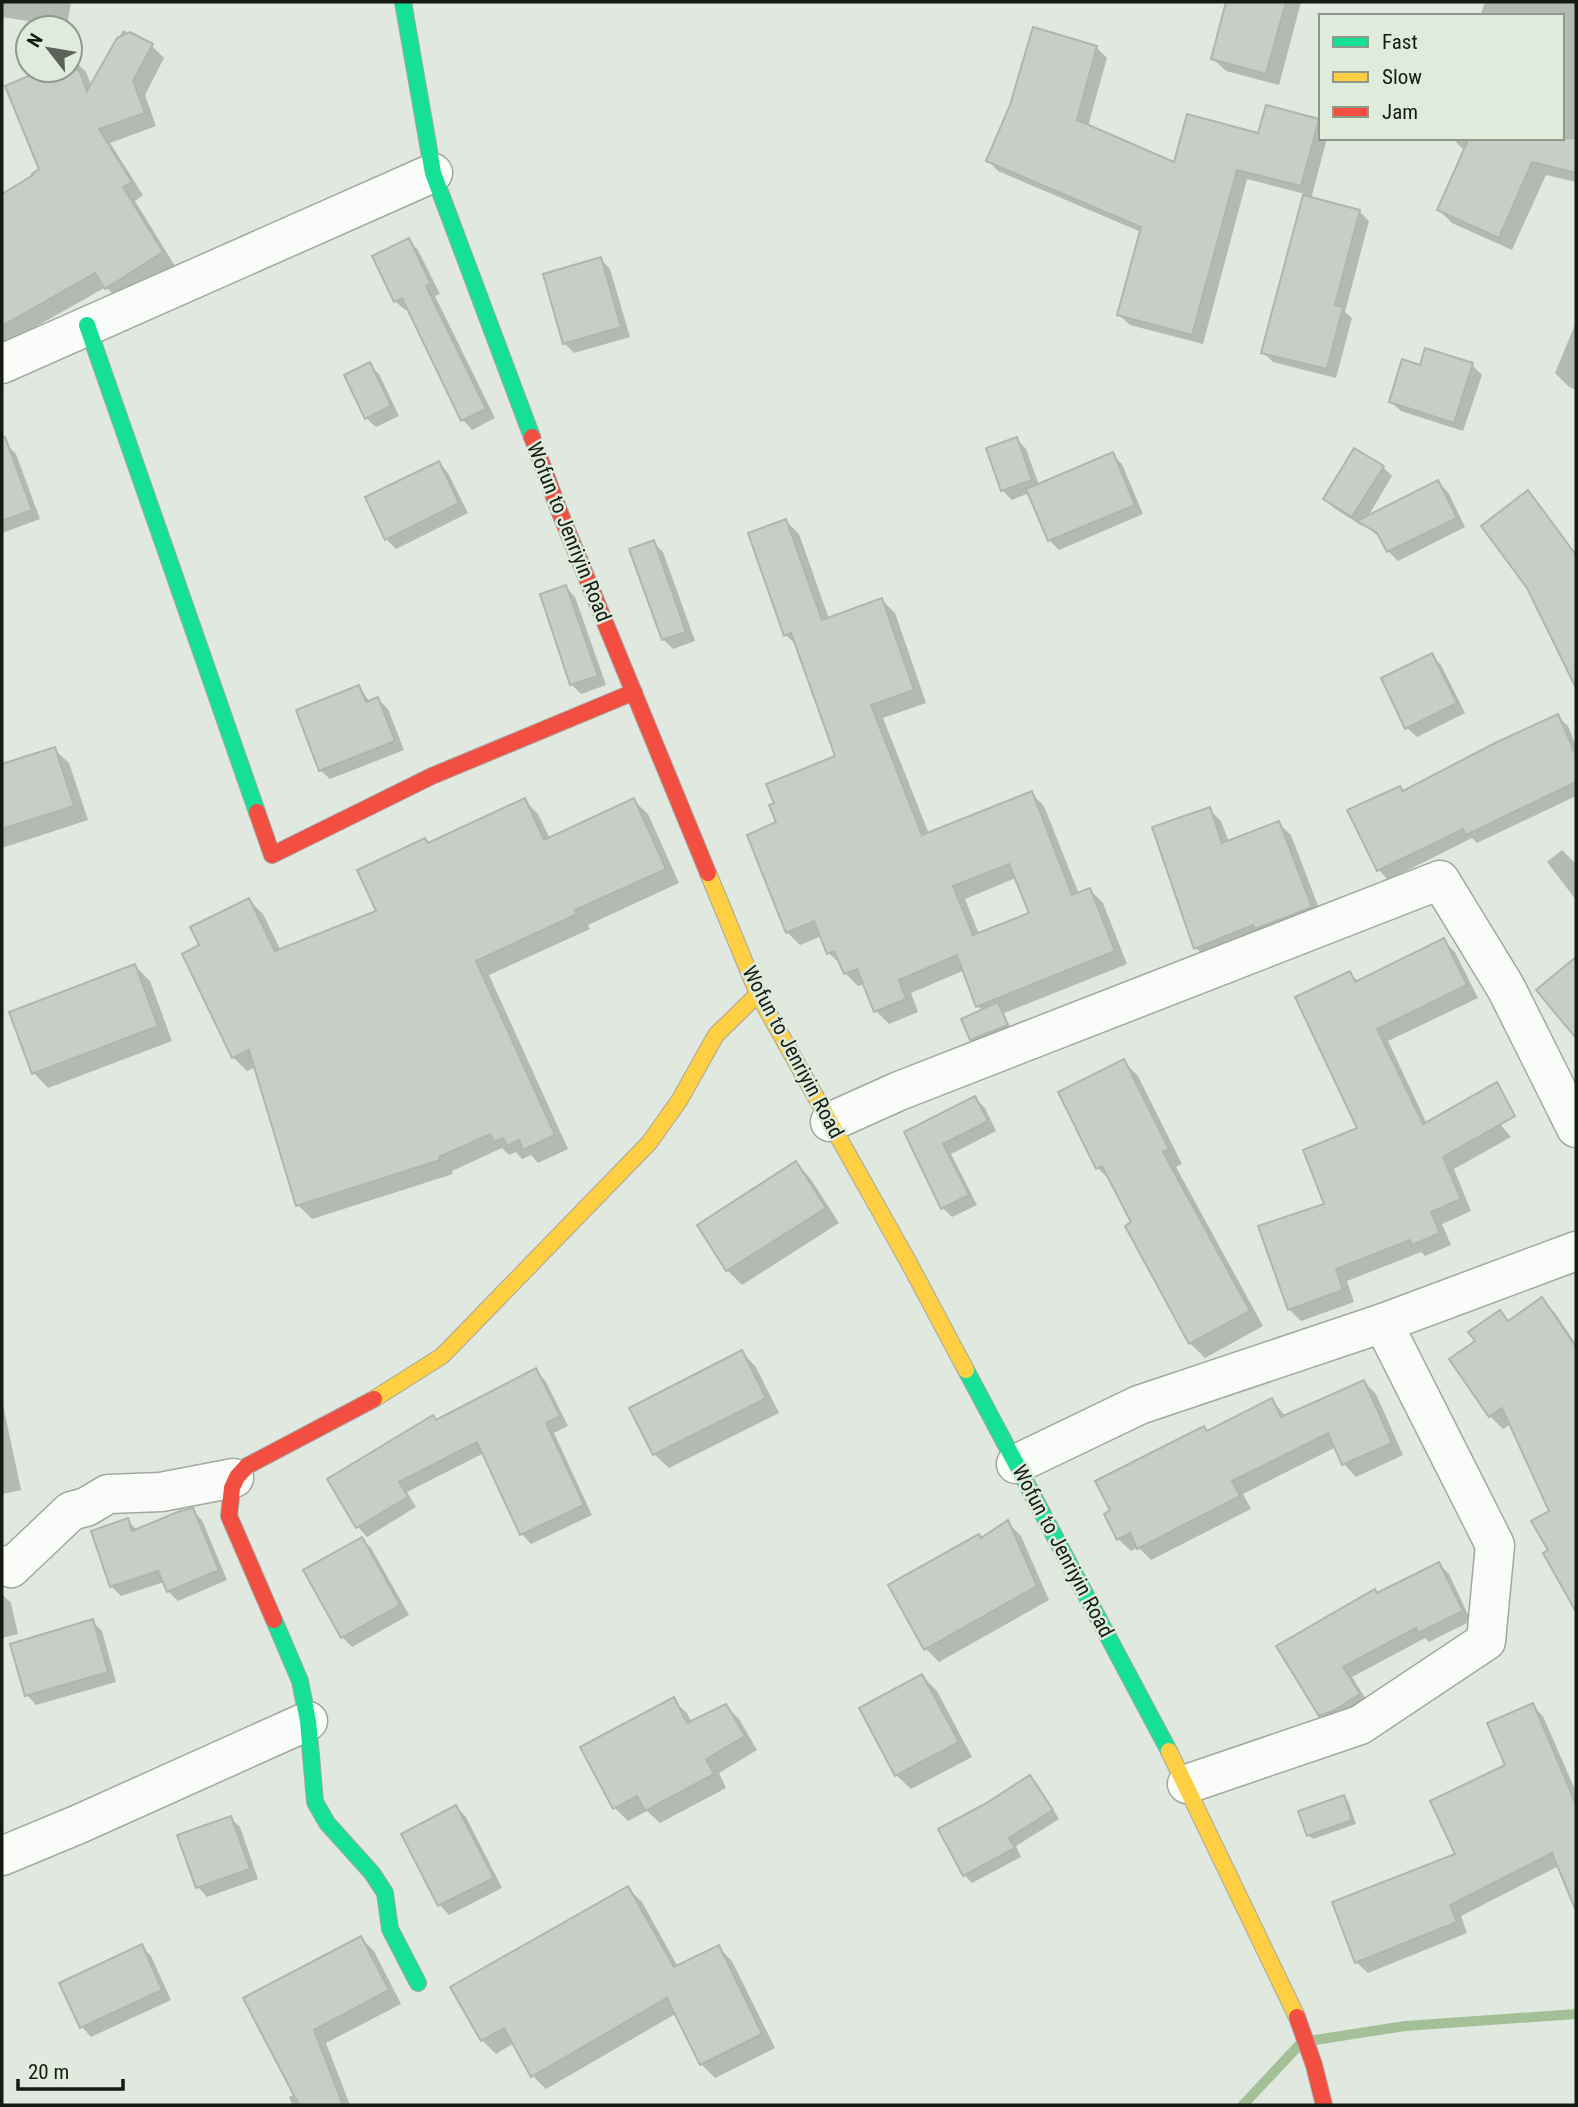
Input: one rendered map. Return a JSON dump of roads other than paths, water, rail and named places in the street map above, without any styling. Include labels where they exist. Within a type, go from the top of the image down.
[{"type":"street","name":"Wofun to Jenriyin Road","points":[[403,2],[433,173],[560,513],[758,994],[909,1263],[1187,1784],[1295,2012],[1314,2064],[1324,2105]]},
{"type":"street","points":[[2,364],[433,173]]},
{"type":"street","points":[[87,325],[271,855],[432,776],[634,692]]},
{"type":"street","points":[[830,1122],[899,1091],[1440,880],[1506,988],[1576,1128]]},
{"type":"street","points":[[418,1983],[390,1929],[384,1893],[372,1873],[327,1823],[315,1802],[308,1721],[300,1682],[229,1516],[229,1497],[234,1478],[247,1465],[390,1391],[442,1356],[649,1143],[679,1101],[716,1035],[758,994]]},
{"type":"street","points":[[1016,1464],[1139,1405],[1383,1323],[1576,1251]]},
{"type":"street","points":[[1187,1784],[1360,1725],[1486,1641],[1495,1545],[1383,1323]]},
{"type":"street","points":[[2,1565],[11,1568],[71,1511],[86,1507],[108,1494],[161,1492],[234,1478]]},
{"type":"street","points":[[2,1856],[92,1819],[308,1721]]},
{"type":"waterway","points":[[1243,2105],[1302,2042],[1405,2026],[1576,2014]]}]
